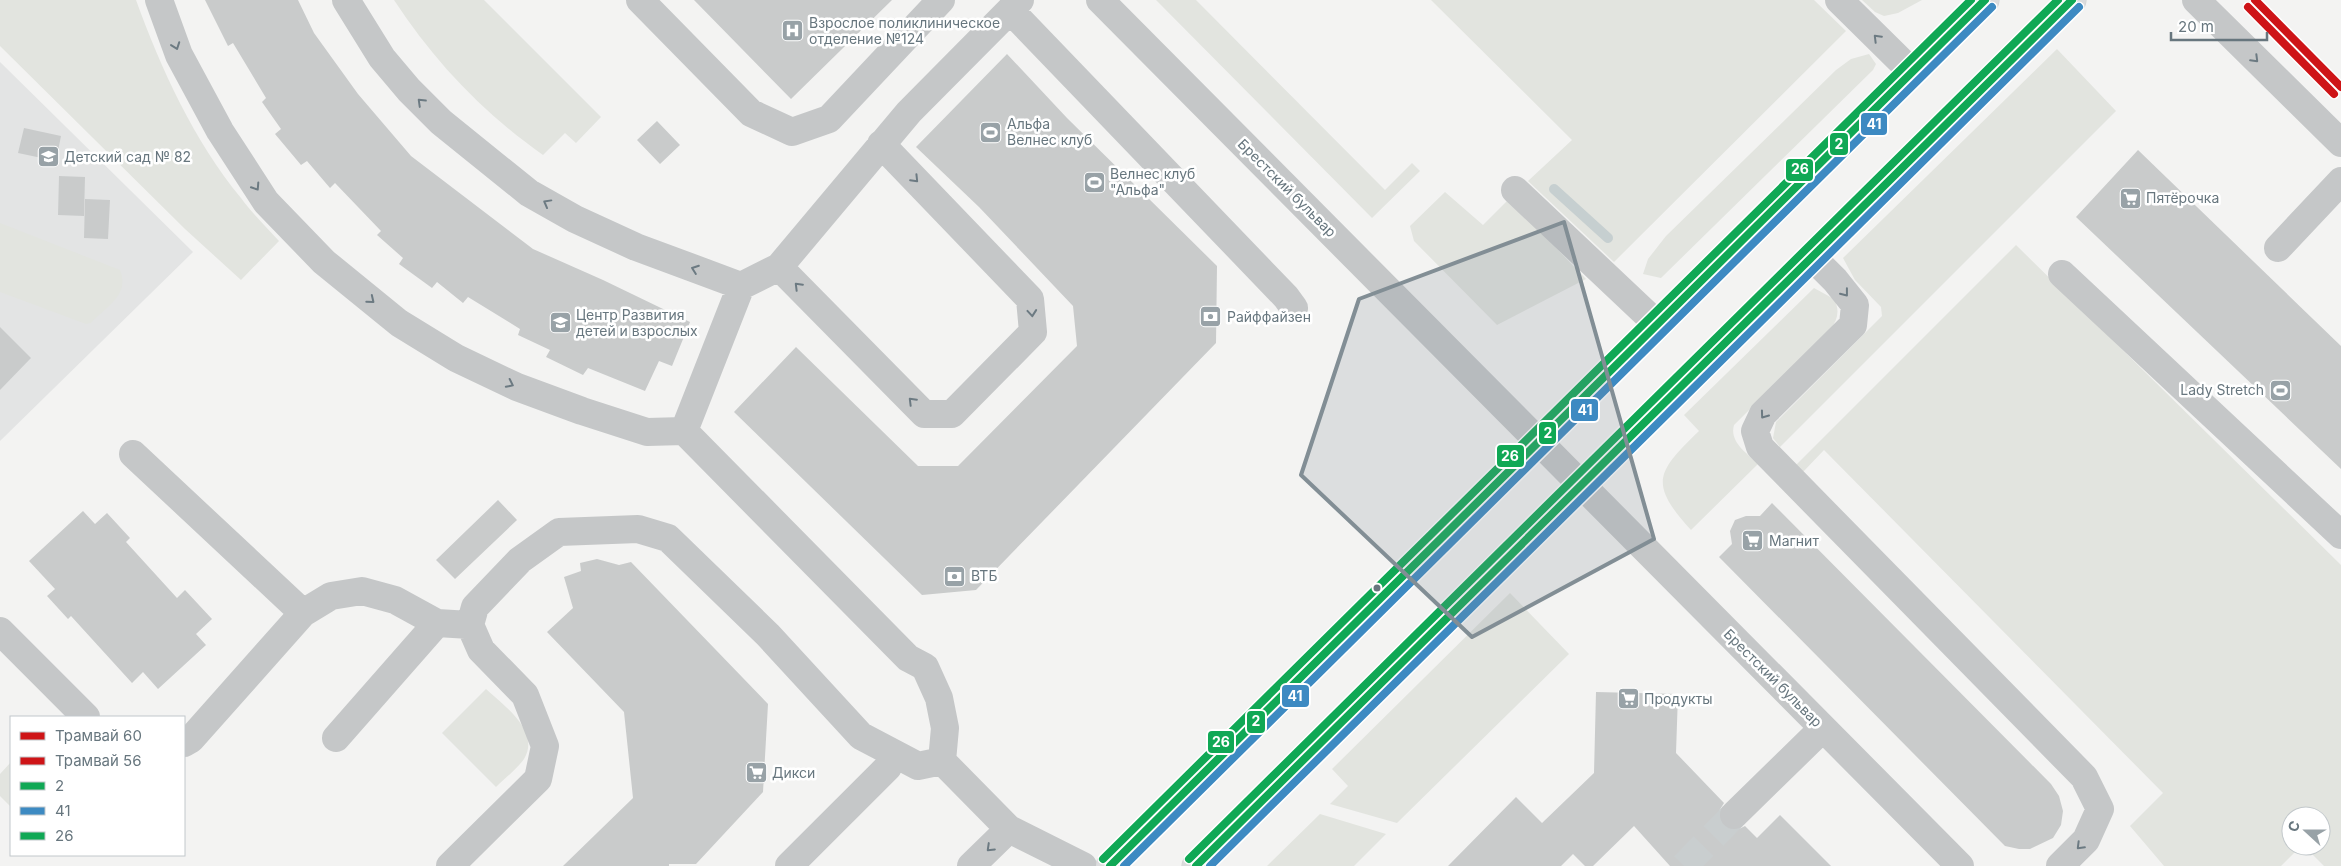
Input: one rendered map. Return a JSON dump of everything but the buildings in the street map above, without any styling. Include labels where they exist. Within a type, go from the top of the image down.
[{"type":"main road","points":[[1110,866],[1985,0]]},
{"type":"main road","points":[[1196,866],[2072,0]]},
{"type":"street","points":[[159,0],[179,55],[220,131],[266,202],[324,262],[399,323],[456,358],[517,388],[582,412],[647,432],[684,431],[908,658],[925,667],[939,698],[945,728],[942,761],[1009,829],[1083,866]]},
{"type":"street","points":[[346,0],[382,58],[408,90],[442,122],[529,193],[575,219],[636,247],[741,286]]},
{"type":"street","points":[[640,0],[751,113],[792,132],[829,119],[941,0]]},
{"type":"street","name":"Брестский бульвар","points":[[1100,0],[1960,866]]},
{"type":"street","points":[[1839,0],[1912,72]]},
{"type":"street","points":[[2196,0],[2341,143]]},
{"type":"street","points":[[684,431],[741,286],[778,267],[881,144],[1015,5],[1280,290],[1294,308]]},
{"type":"street","points":[[778,267],[924,414],[952,414],[1033,332],[1030,299],[881,144]]},
{"type":"street","points":[[2278,248],[2341,181]]},
{"type":"street","points":[[1515,190],[1657,324]]},
{"type":"street","points":[[1812,257],[1835,280],[1855,305],[1852,325],[1763,414],[1755,431],[1760,447],[2084,777],[2100,809],[2086,840],[2060,866]]},
{"type":"street","points":[[2062,274],[2341,535]]},
{"type":"street","points":[[133,454],[303,613]]},
{"type":"street","points":[[450,866],[538,779],[545,746],[526,695],[481,650],[470,625],[475,607],[520,560],[559,532],[638,529],[668,538],[768,635],[861,736],[918,766],[942,761]]},
{"type":"street","points":[[185,742],[191,739],[303,613],[331,596],[362,591],[395,600],[437,623],[470,625]]},
{"type":"street","points":[[336,738],[437,623]]},
{"type":"street","points":[[0,631],[85,716]]},
{"type":"street","points":[[1734,815],[1822,728]]},
{"type":"street","points":[[789,866],[888,767]]},
{"type":"street","points":[[972,866],[1009,829]]},
{"type":"highlighted area","points":[[1564,222],[1654,539],[1472,637],[1301,475],[1359,299]]},
{"type":"shaded area","points":[[0,0],[136,0],[156,52],[180,104],[208,153],[250,209],[279,241],[241,280],[185,229],[0,46]]},
{"type":"shaded area","points":[[394,0],[484,0],[601,117],[576,143],[565,133],[543,155],[500,122],[461,85],[426,44]]},
{"type":"shaded area","points":[[1156,0],[1196,0],[1385,190],[1412,163],[1420,171],[1372,218]]},
{"type":"shaded area","points":[[1431,0],[1814,0],[1846,31],[1614,262],[1528,181],[1572,140]]},
{"type":"shaded area","points":[[1862,0],[1922,0],[1898,13],[1884,16],[1875,12]]},
{"type":"shaded area","points":[[2057,49],[2116,111],[1780,447],[1773,438],[1776,422],[1882,316],[1881,307],[1855,280],[1843,258]]},
{"type":"shaded area","points":[[1869,54],[1876,64],[1873,70],[1661,278],[1643,274],[1648,259],[1666,236],[1836,70],[1851,59]]},
{"type":"shaded area","name":"Детский сад № 82","points":[[0,62],[193,252],[0,441]]},
{"type":"shaded area","points":[[1445,192],[1483,225],[1509,199],[1586,279],[1497,325],[1414,241],[1410,226]]},
{"type":"shaded area","points":[[0,223],[120,270],[122,286],[115,300],[91,323],[86,324],[0,292]]},
{"type":"shaded area","points":[[2016,245],[2341,565],[2341,866],[2324,866],[2314,856],[2331,856],[2331,806],[2281,806],[2281,856],[2291,856],[2281,866],[2164,866],[2130,826],[2163,793],[1824,450],[1803,472],[1796,465]]},
{"type":"shaded area","points":[[1814,288],[1834,299],[1837,311],[1835,322],[1830,330],[1734,425],[1733,431],[1736,442],[1758,464],[1691,530],[1668,500],[1663,478],[1674,457],[1699,431],[1684,415]]},
{"type":"shaded area","points":[[1510,593],[1569,654],[1397,823],[1330,804],[1348,786],[1332,769]]},
{"type":"shaded area","points":[[486,689],[518,719],[528,738],[528,749],[524,759],[496,787],[442,733]]},
{"type":"shaded area","points":[[10,763],[10,806],[0,796],[0,774]]},
{"type":"shaded area","points":[[1320,814],[1386,834],[1354,866],[1267,866]]},
{"type":"waterway","points":[[1554,189],[1608,238]]},
{"type":"tunnel","points":[[1684,866],[1734,815]]},
{"type":"tram line","name":"60","points":[[2255,0],[2341,87]]},
{"type":"tram line","name":"56","points":[[2248,7],[2334,94]]},
{"type":"transit line","name":"26","points":[[1103,859],[1971,0]]},
{"type":"transit line","name":"2","points":[[1110,866],[1985,0]]},
{"type":"transit line","name":"26","points":[[1189,859],[2058,0]]},
{"type":"transit line","name":"2","points":[[1196,866],[2072,0]]},
{"type":"transit line","name":"41","points":[[1124,866],[1992,7]]},
{"type":"transit line","name":"41","points":[[1210,866],[2079,7]]},
{"type":"place","name":"Взрослое поликлиническое отделение №124","points":[[793,31]]},
{"type":"place","name":"Альфа Велнес клуб","points":[[991,132]]},
{"type":"place","name":"Детский сад № 82","points":[[48,157]]},
{"type":"place","name":"Велнес клуб \"Альфа\"","points":[[1094,182]]},
{"type":"place","name":"Пятёрочка","points":[[2130,198]]},
{"type":"place","name":"Райффайзен","points":[[1211,317]]},
{"type":"place","name":"Центр Развития детей и взрослых","points":[[560,323]]},
{"type":"place","name":"Lady Stretch","points":[[2280,390]]},
{"type":"place","name":"Магнит","points":[[1753,541]]},
{"type":"place","name":"ВТБ","points":[[955,576]]},
{"type":"place","name":"Продукты","points":[[1628,699]]},
{"type":"place","name":"Дикси","points":[[756,773]]}]
